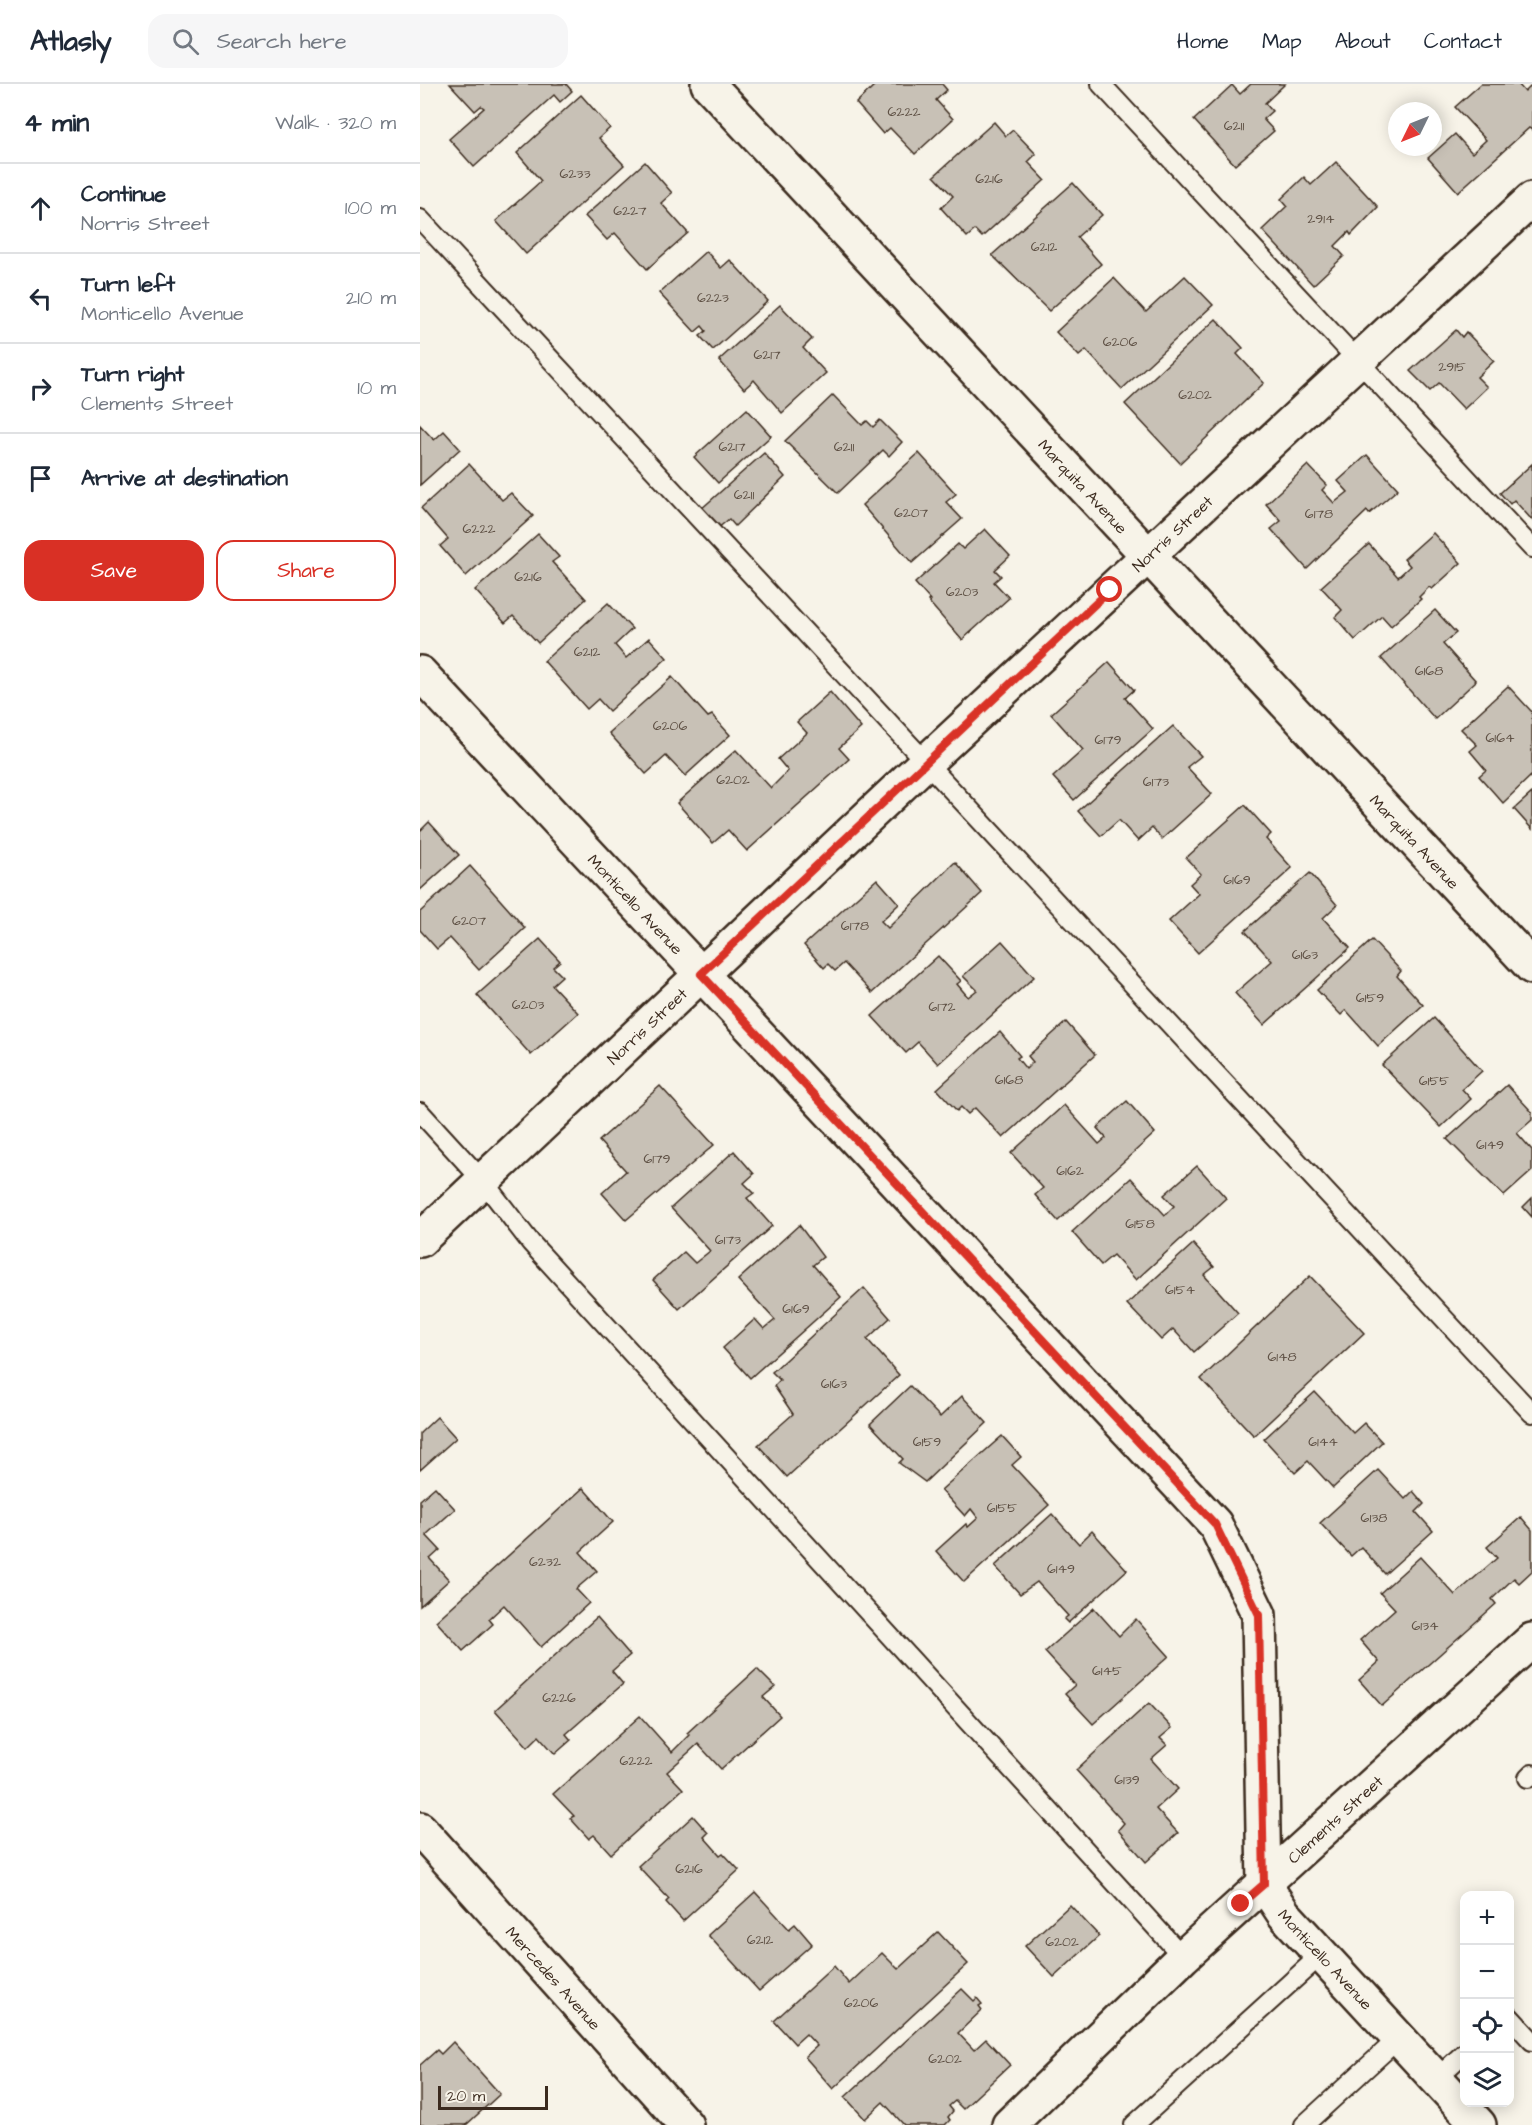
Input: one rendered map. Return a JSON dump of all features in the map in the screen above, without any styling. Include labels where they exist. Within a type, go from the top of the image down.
[{"type":"street","name":"Marquita Avenue","points":[[708,84],[1532,967]]},
{"type":"street","name":"Norris Street","points":[[420,1240],[927,761],[1532,199]]},
{"type":"street","name":"Monticello Avenue","points":[[420,673],[1215,1524],[1259,1615],[1264,1884],[1284,1914],[1479,2125]]},
{"type":"street","name":"Clements Street","points":[[1009,2125],[1183,1957],[1532,1640]]},
{"type":"street","name":"Mercedes Avenue","points":[[420,1829],[686,2125]]},
{"type":"lane","points":[[1101,84],[1532,548]]},
{"type":"lane","points":[[420,219],[1532,1413]]},
{"type":"lane","points":[[420,1112],[483,1181],[531,1243],[1183,1957]]},
{"type":"lane","points":[[1134,2125],[1322,1954]]},
{"type":"lane","points":[[1514,2022],[1532,2041]]},
{"type":"lane","points":[[1304,2125],[1399,2038]]},
{"type":"lane","points":[[1437,2078],[1460,2057]]},
{"type":"building","points":[[450,84],[566,84],[572,91],[560,102],[554,95],[474,167],[449,139],[484,108],[481,106],[475,111]]},
{"type":"building","points":[[876,84],[942,84],[947,90],[936,100],[953,119],[915,154],[890,128],[883,134],[856,103]]},
{"type":"building","points":[[1251,84],[1285,84],[1265,103],[1272,111],[1263,119],[1274,131],[1235,165],[1194,120],[1232,85],[1240,94]]},
{"type":"building","points":[[1481,84],[1518,84],[1525,92],[1532,85],[1532,130],[1529,128],[1458,192],[1428,158],[1442,156],[1442,146],[1455,134],[1472,153],[1486,140],[1455,107]]},
{"type":"building","points":[[581,95],[610,128],[599,138],[624,165],[526,254],[496,221],[541,181],[517,153]]},
{"type":"building","points":[[994,122],[1006,136],[1013,130],[1036,154],[1028,162],[1045,180],[982,237],[975,230],[967,237],[941,208],[953,196],[934,176]]},
{"type":"building","points":[[645,162],[672,193],[661,203],[688,233],[647,269],[615,233],[607,240],[585,216]]},
{"type":"building","points":[[1336,162],[1378,207],[1351,235],[1349,232],[1335,246],[1344,256],[1313,285],[1262,230],[1287,206],[1281,199],[1304,177],[1311,185]]},
{"type":"building","points":[[1073,183],[1102,215],[1077,237],[1101,264],[1049,311],[992,255]]},
{"type":"building","points":[[706,251],[721,268],[730,260],[768,301],[713,350],[700,336],[706,331],[702,326],[695,332],[659,293]]},
{"type":"building","points":[[1185,276],[1213,305],[1122,389],[1086,350],[1079,356],[1056,332],[1114,278],[1146,312]]},
{"type":"building","points":[[780,305],[812,339],[803,348],[826,373],[782,413],[754,380],[744,389],[719,360]]},
{"type":"building","points":[[1216,319],[1243,348],[1237,354],[1264,383],[1180,463],[1125,404]]},
{"type":"building","points":[[1456,330],[1462,337],[1466,332],[1494,361],[1477,377],[1487,387],[1464,409],[1439,383],[1430,391],[1410,371]]},
{"type":"building","points":[[833,395],[862,425],[867,421],[873,427],[880,420],[902,442],[889,456],[883,450],[838,493],[785,441]]},
{"type":"building","points":[[747,409],[771,436],[718,483],[694,457]]},
{"type":"building","points":[[420,425],[434,440],[444,431],[460,449],[420,485]]},
{"type":"building","points":[[764,453],[785,477],[735,526],[729,519],[717,529],[700,510]]},
{"type":"building","points":[[919,453],[956,494],[946,502],[962,519],[912,563],[862,505]]},
{"type":"building","points":[[1367,455],[1398,489],[1369,514],[1367,511],[1307,569],[1271,529],[1281,521],[1266,504],[1308,465],[1327,485],[1322,490],[1334,503],[1348,492],[1338,481]]},
{"type":"building","points":[[469,464],[502,500],[511,493],[533,516],[466,576],[440,546],[448,539],[421,508]]},
{"type":"building","points":[[1532,464],[1532,520],[1514,500],[1510,504],[1500,493]]},
{"type":"building","points":[[985,529],[1010,556],[995,570],[1001,576],[994,582],[1009,598],[962,640],[915,583],[958,544],[963,549]]},
{"type":"building","points":[[1433,533],[1461,563],[1432,589],[1429,587],[1419,597],[1421,599],[1391,626],[1382,616],[1355,640],[1335,617],[1342,610],[1321,587],[1369,544],[1398,577],[1410,566],[1404,559]]},
{"type":"building","points":[[538,534],[559,557],[552,562],[586,599],[538,643],[513,616],[505,623],[475,590]]},
{"type":"building","points":[[608,603],[632,629],[615,645],[626,658],[649,638],[667,658],[609,711],[598,699],[587,709],[544,661]]},
{"type":"building","points":[[1435,610],[1456,633],[1443,644],[1476,681],[1435,719],[1381,658]]},
{"type":"building","points":[[1109,662],[1134,690],[1125,698],[1153,729],[1074,800],[1053,777],[1083,750],[1051,714]]},
{"type":"building","points":[[672,677],[708,717],[712,715],[730,735],[685,776],[666,756],[646,774],[609,733]]},
{"type":"building","points":[[1508,686],[1532,712],[1532,775],[1503,803],[1479,776],[1486,770],[1470,751],[1477,745],[1461,729]]},
{"type":"building","points":[[830,692],[861,728],[839,748],[849,759],[747,851],[728,830],[713,843],[677,803],[736,750],[771,788],[788,771],[778,759],[807,733],[797,722]]},
{"type":"building","points":[[1173,726],[1201,756],[1187,767],[1212,794],[1162,839],[1152,828],[1138,841],[1119,820],[1101,836],[1078,811]]},
{"type":"building","points":[[1532,793],[1532,829],[1514,809]]},
{"type":"building","points":[[1245,805],[1271,834],[1266,839],[1292,868],[1198,953],[1169,921],[1199,894],[1190,884],[1201,874],[1186,858]]},
{"type":"building","points":[[429,822],[459,855],[420,890],[420,831]]},
{"type":"building","points":[[955,862],[982,893],[872,993],[844,963],[835,971],[828,964],[824,968],[804,945],[877,879],[899,904],[881,921],[888,928]]},
{"type":"building","points":[[470,866],[525,928],[479,970],[450,938],[437,949],[420,930],[420,912]]},
{"type":"building","points":[[1310,873],[1337,905],[1323,918],[1350,948],[1264,1025],[1235,993],[1272,961],[1245,931]]},
{"type":"building","points":[[540,939],[560,961],[553,967],[562,976],[552,985],[578,1013],[531,1055],[477,995]]},
{"type":"building","points":[[1372,940],[1401,971],[1397,976],[1423,1005],[1378,1046],[1346,1010],[1341,1015],[1317,990]]},
{"type":"building","points":[[1002,941],[1034,977],[938,1064],[918,1042],[906,1053],[872,1016],[938,956],[961,981],[957,984],[968,997],[977,990],[963,976]]},
{"type":"building","points":[[1434,1018],[1482,1071],[1462,1089],[1471,1099],[1441,1127],[1382,1065]]},
{"type":"building","points":[[1066,1022],[1095,1055],[1003,1138],[975,1108],[968,1114],[961,1107],[957,1111],[937,1089],[1000,1032],[1020,1056],[1017,1058],[1026,1069],[1033,1062],[1028,1056]]},
{"type":"building","points":[[1507,1085],[1532,1112],[1532,1120],[1517,1133],[1532,1150],[1532,1171],[1504,1196],[1447,1139]]},
{"type":"building","points":[[660,1086],[714,1145],[626,1220],[602,1193],[626,1171],[599,1141]]},
{"type":"building","points":[[1127,1101],[1155,1133],[1058,1221],[1035,1195],[1043,1188],[1011,1153],[1064,1105],[1099,1144],[1106,1138],[1097,1128]]},
{"type":"building","points":[[734,1151],[754,1174],[744,1183],[754,1193],[747,1198],[772,1226],[679,1309],[653,1280],[684,1252],[695,1263],[710,1251],[671,1208]]},
{"type":"building","points":[[1197,1166],[1226,1198],[1136,1280],[1113,1255],[1101,1265],[1072,1232],[1131,1178],[1165,1215],[1174,1206],[1164,1195]]},
{"type":"building","points":[[1532,1198],[1532,1217],[1523,1207]]},
{"type":"building","points":[[799,1225],[823,1257],[813,1265],[841,1297],[750,1378],[723,1348],[755,1319],[764,1329],[775,1320],[738,1280]]},
{"type":"building","points":[[1193,1244],[1214,1267],[1204,1275],[1238,1313],[1194,1352],[1173,1329],[1161,1340],[1127,1304]]},
{"type":"building","points":[[1310,1276],[1364,1333],[1254,1436],[1201,1379]]},
{"type":"building","points":[[864,1288],[890,1318],[867,1339],[899,1375],[787,1477],[758,1445],[793,1414],[774,1386],[780,1380],[772,1372]]},
{"type":"building","points":[[910,1386],[940,1417],[962,1396],[987,1423],[925,1482],[899,1463],[903,1459],[870,1424]]},
{"type":"building","points":[[1315,1392],[1353,1433],[1364,1423],[1382,1442],[1333,1488],[1308,1461],[1295,1473],[1264,1439]]},
{"type":"building","points":[[437,1417],[456,1438],[420,1470],[420,1433]]},
{"type":"building","points":[[1002,1436],[1021,1457],[1012,1465],[1049,1505],[964,1582],[936,1551],[966,1524],[968,1527],[978,1518],[971,1509],[965,1516],[941,1490]]},
{"type":"building","points":[[1378,1470],[1405,1499],[1413,1491],[1424,1504],[1416,1512],[1433,1531],[1385,1574],[1361,1547],[1351,1556],[1320,1523]]},
{"type":"building","points":[[435,1487],[455,1509],[426,1535],[440,1550],[430,1559],[449,1580],[420,1606],[420,1500]]},
{"type":"building","points":[[583,1488],[613,1522],[580,1552],[597,1571],[576,1589],[589,1603],[541,1647],[504,1605],[489,1619],[493,1624],[463,1651],[436,1621]]},
{"type":"building","points":[[1052,1514],[1079,1544],[1092,1531],[1127,1570],[1068,1623],[1064,1619],[1068,1616],[1037,1582],[1020,1594],[995,1566]]},
{"type":"building","points":[[1521,1517],[1532,1530],[1532,1571],[1519,1583],[1514,1578],[1492,1599],[1496,1604],[1382,1706],[1359,1680],[1379,1662],[1360,1640],[1395,1609],[1380,1593],[1420,1557],[1455,1595],[1497,1558],[1487,1547]]},
{"type":"building","points":[[1094,1608],[1119,1636],[1136,1619],[1169,1656],[1093,1724],[1065,1694],[1075,1685],[1045,1652]]},
{"type":"building","points":[[597,1617],[630,1655],[612,1671],[623,1684],[566,1734],[571,1740],[555,1754],[539,1736],[528,1747],[495,1710]]},
{"type":"building","points":[[757,1669],[775,1687],[763,1697],[780,1716],[721,1769],[698,1744],[667,1772],[683,1789],[611,1854],[594,1835],[589,1839],[570,1818],[574,1816],[553,1794],[640,1716],[672,1752],[689,1735],[687,1733]]},
{"type":"building","points":[[1149,1703],[1172,1728],[1160,1738],[1167,1745],[1151,1759],[1178,1789],[1156,1809],[1178,1833],[1146,1862],[1118,1830],[1124,1823],[1076,1770]]},
{"type":"building","points":[[693,1816],[708,1833],[704,1837],[720,1855],[723,1853],[739,1870],[683,1921],[666,1902],[669,1899],[638,1866]]},
{"type":"building","points":[[755,1892],[789,1929],[795,1924],[812,1944],[759,1991],[708,1935]]},
{"type":"building","points":[[1070,1905],[1099,1936],[1054,1977],[1025,1946]]},
{"type":"building","points":[[938,1932],[968,1964],[833,2089],[805,2057],[817,2046],[806,2034],[795,2044],[774,2021],[834,1966],[849,1984],[882,1953],[898,1969]]},
{"type":"building","points":[[962,1989],[974,2001],[977,1998],[982,2004],[979,2006],[982,2010],[958,2033],[974,2050],[986,2039],[1010,2065],[963,2109],[955,2101],[949,2106],[953,2111],[948,2117],[950,2120],[945,2125],[904,2125],[883,2102],[865,2119],[845,2097]]},
{"type":"building","points":[[453,2042],[500,2094],[466,2125],[420,2125],[420,2065],[437,2050],[441,2054]]},
{"type":"route","points":[[1110,590],[701,974],[1215,1524],[1259,1615],[1264,1884],[1241,1904]]}]
